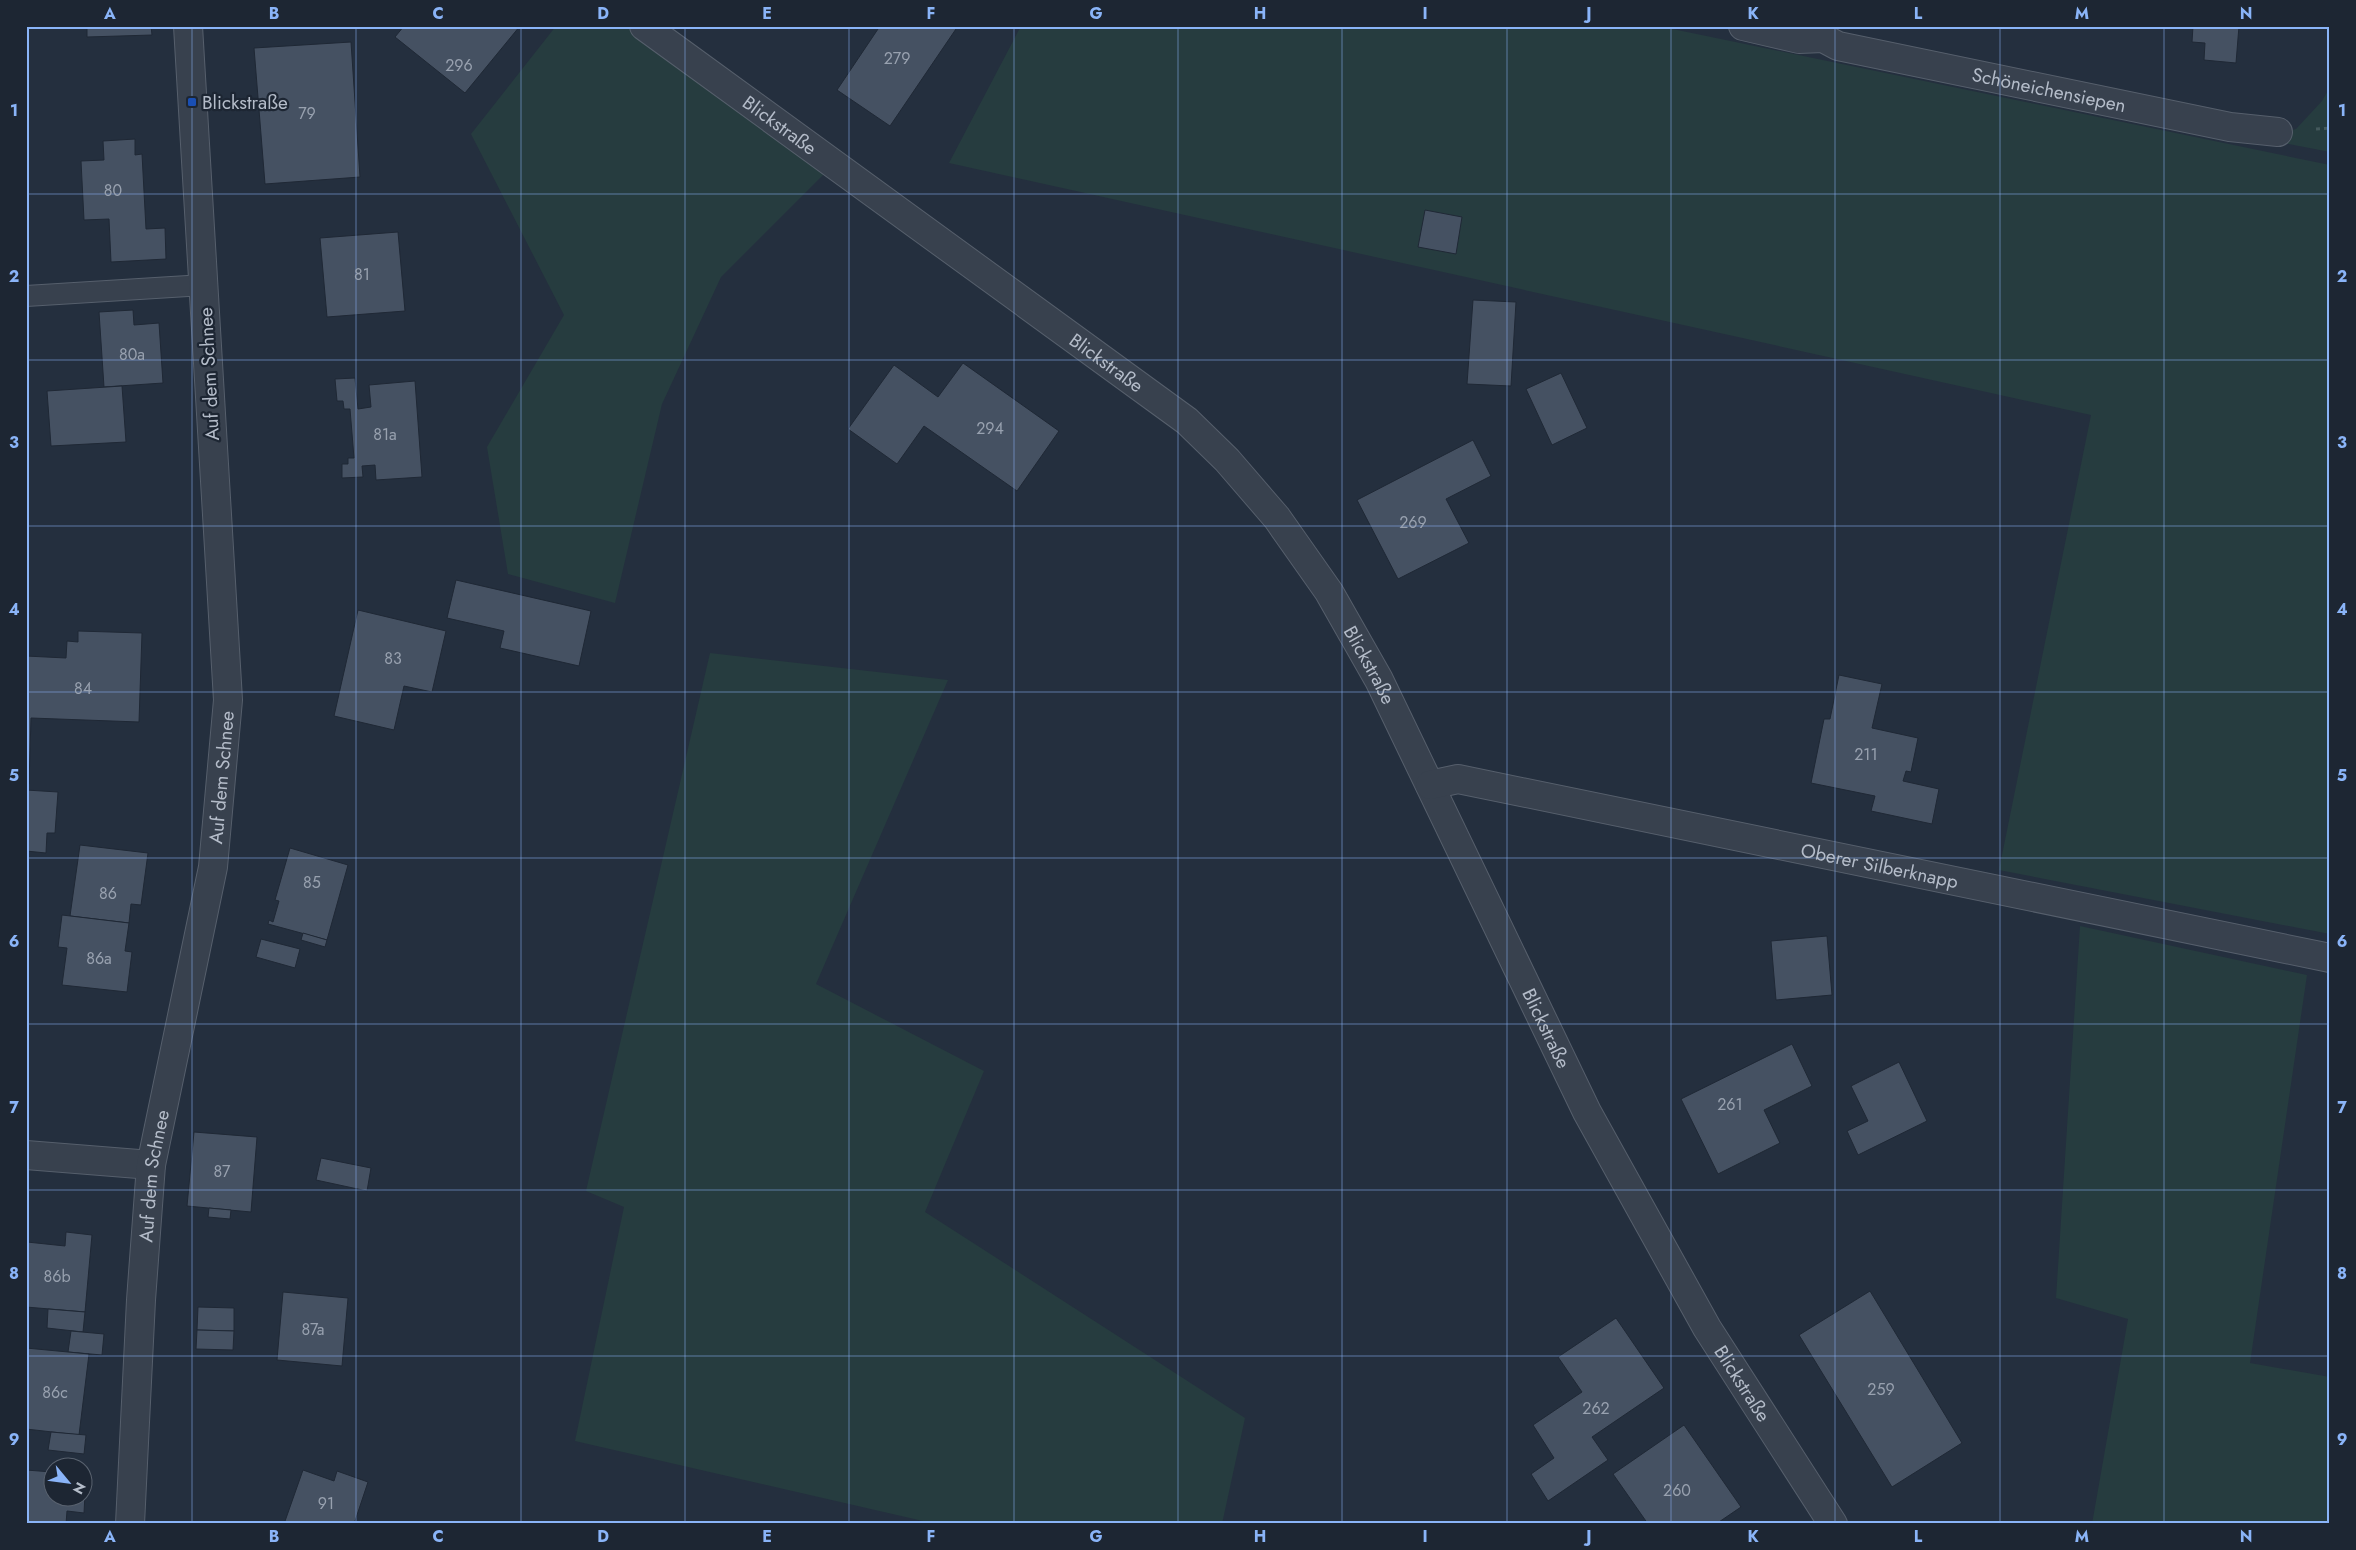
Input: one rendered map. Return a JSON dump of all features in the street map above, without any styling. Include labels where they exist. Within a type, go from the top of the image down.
[{"type":"street","name":"Auf dem Schnee","points":[[130,1524],[141,1300],[151,1165],[213,867],[228,700],[188,26]]},
{"type":"street","name":"Blickstraße","points":[[644,26],[1187,421],[1227,460],[1278,518],[1329,592],[1379,680],[1587,1112],[1707,1328],[1833,1524]]},
{"type":"street","name":"Schöneichensiepen","points":[[1743,26],[1799,39],[1828,32],[1838,46],[2230,127],[2278,132]]},
{"type":"street","name":"Oberer Silberknapp","points":[[1430,784],[1458,779],[2330,958]]},
{"type":"street","points":[[26,1155],[151,1165]]},
{"type":"lane","points":[[26,296],[204,285]]},
{"type":"green space","points":[[556,26],[644,26],[834,164],[721,277],[662,404],[615,603],[508,574],[487,447],[564,315],[471,134]]},
{"type":"green space","points":[[1021,26],[1658,26],[2330,165],[2330,934],[1999,870],[2091,415],[949,163]]},
{"type":"green space","points":[[2330,87],[2330,152],[2263,139],[2296,129],[2322,101]]},
{"type":"green space","points":[[710,653],[948,680],[816,984],[984,1071],[925,1212],[1245,1418],[1222,1524],[936,1524],[575,1441],[624,1207],[586,1191]]},
{"type":"green space","points":[[2080,926],[2307,975],[2250,1363],[2330,1377],[2330,1524],[2092,1524],[2128,1319],[2056,1298]]},
{"type":"building","points":[[87,26],[151,26],[152,35],[87,37]]},
{"type":"building","points":[[404,26],[520,26],[465,93],[395,37]]},
{"type":"building","points":[[880,26],[958,26],[890,126],[837,90]]},
{"type":"building","points":[[2193,26],[2239,26],[2236,63],[2204,60],[2205,43],[2192,42]]},
{"type":"building","points":[[351,42],[360,177],[265,184],[254,48]]},
{"type":"building","points":[[135,139],[135,155],[142,154],[146,229],[165,228],[166,259],[111,262],[109,219],[84,220],[81,161],[104,160],[103,141]]},
{"type":"building","points":[[1425,210],[1462,217],[1456,254],[1418,247]]},
{"type":"building","points":[[398,232],[405,311],[327,317],[320,238]]},
{"type":"building","points":[[1473,300],[1516,302],[1511,386],[1467,384]]},
{"type":"building","points":[[133,310],[134,325],[159,323],[163,383],[104,387],[99,312]]},
{"type":"building","points":[[963,363],[1059,431],[1017,491],[924,426],[897,464],[848,429],[894,365],[938,397]]},
{"type":"building","points":[[1561,373],[1587,428],[1552,445],[1526,389]]},
{"type":"building","points":[[355,378],[358,409],[371,407],[369,385],[415,381],[422,477],[376,480],[375,465],[362,466],[363,477],[342,478],[342,464],[348,464],[348,458],[354,458],[350,409],[344,409],[343,401],[337,401],[335,379]]},
{"type":"building","points":[[122,386],[126,442],[51,446],[47,391]]},
{"type":"building","points":[[1473,440],[1491,476],[1446,499],[1469,543],[1398,579],[1357,500]]},
{"type":"building","points":[[456,580],[591,611],[579,666],[500,648],[504,631],[447,618]]},
{"type":"building","points":[[358,610],[446,631],[432,692],[404,686],[394,730],[334,716]]},
{"type":"building","points":[[78,631],[142,633],[139,722],[31,718],[29,784],[26,784],[26,656],[66,658],[67,641],[78,642]]},
{"type":"building","points":[[1839,675],[1882,684],[1872,728],[1918,738],[1911,772],[1906,771],[1903,781],[1939,789],[1932,824],[1871,811],[1875,796],[1811,783],[1824,719],[1830,719]]},
{"type":"building","points":[[26,790],[58,792],[55,833],[47,833],[46,853],[26,851]]},
{"type":"building","points":[[80,845],[148,853],[141,905],[131,904],[129,923],[70,916]]},
{"type":"building","points":[[290,848],[348,865],[327,940],[268,924],[269,920],[273,922],[279,901],[275,900]]},
{"type":"building","points":[[62,915],[129,923],[125,951],[132,952],[127,992],[62,985],[67,948],[58,947]]},
{"type":"building","points":[[303,933],[327,940],[325,947],[301,940]]},
{"type":"building","points":[[1827,936],[1832,995],[1776,1000],[1771,941]]},
{"type":"building","points":[[261,939],[300,949],[295,968],[256,957]]},
{"type":"building","points":[[1792,1044],[1812,1086],[1764,1110],[1780,1143],[1718,1174],[1681,1099]]},
{"type":"building","points":[[1899,1062],[1927,1121],[1858,1155],[1847,1131],[1868,1121],[1851,1086]]},
{"type":"building","points":[[194,1132],[257,1137],[251,1212],[187,1206]]},
{"type":"building","points":[[321,1158],[371,1168],[367,1191],[316,1180]]},
{"type":"building","points":[[209,1208],[231,1210],[230,1219],[208,1217]]},
{"type":"building","points":[[66,1232],[92,1235],[85,1312],[26,1307],[27,1242],[65,1246]]},
{"type":"building","points":[[1870,1291],[1962,1443],[1892,1487],[1799,1335]]},
{"type":"building","points":[[283,1292],[348,1298],[342,1366],[277,1360]]},
{"type":"building","points":[[198,1307],[234,1308],[234,1331],[197,1330]]},
{"type":"building","points":[[48,1309],[85,1312],[83,1332],[47,1328]]},
{"type":"building","points":[[1616,1318],[1664,1388],[1592,1437],[1608,1460],[1548,1501],[1531,1474],[1554,1458],[1533,1425],[1582,1392],[1558,1357]]},
{"type":"building","points":[[197,1330],[234,1331],[233,1350],[196,1349]]},
{"type":"building","points":[[71,1331],[104,1334],[102,1355],[68,1352]]},
{"type":"building","points":[[26,1348],[89,1354],[79,1435],[26,1429]]},
{"type":"building","points":[[1684,1425],[1741,1507],[1716,1524],[1648,1524],[1613,1474]]},
{"type":"building","points":[[51,1432],[86,1435],[84,1454],[48,1450]]},
{"type":"building","points":[[26,1470],[42,1471],[42,1508],[84,1508],[84,1513],[67,1511],[66,1524],[26,1524]]},
{"type":"building","points":[[303,1470],[334,1481],[337,1471],[368,1482],[354,1524],[284,1524]]},
{"type":"place","name":"Blickstraße","points":[[192,102]]}]
